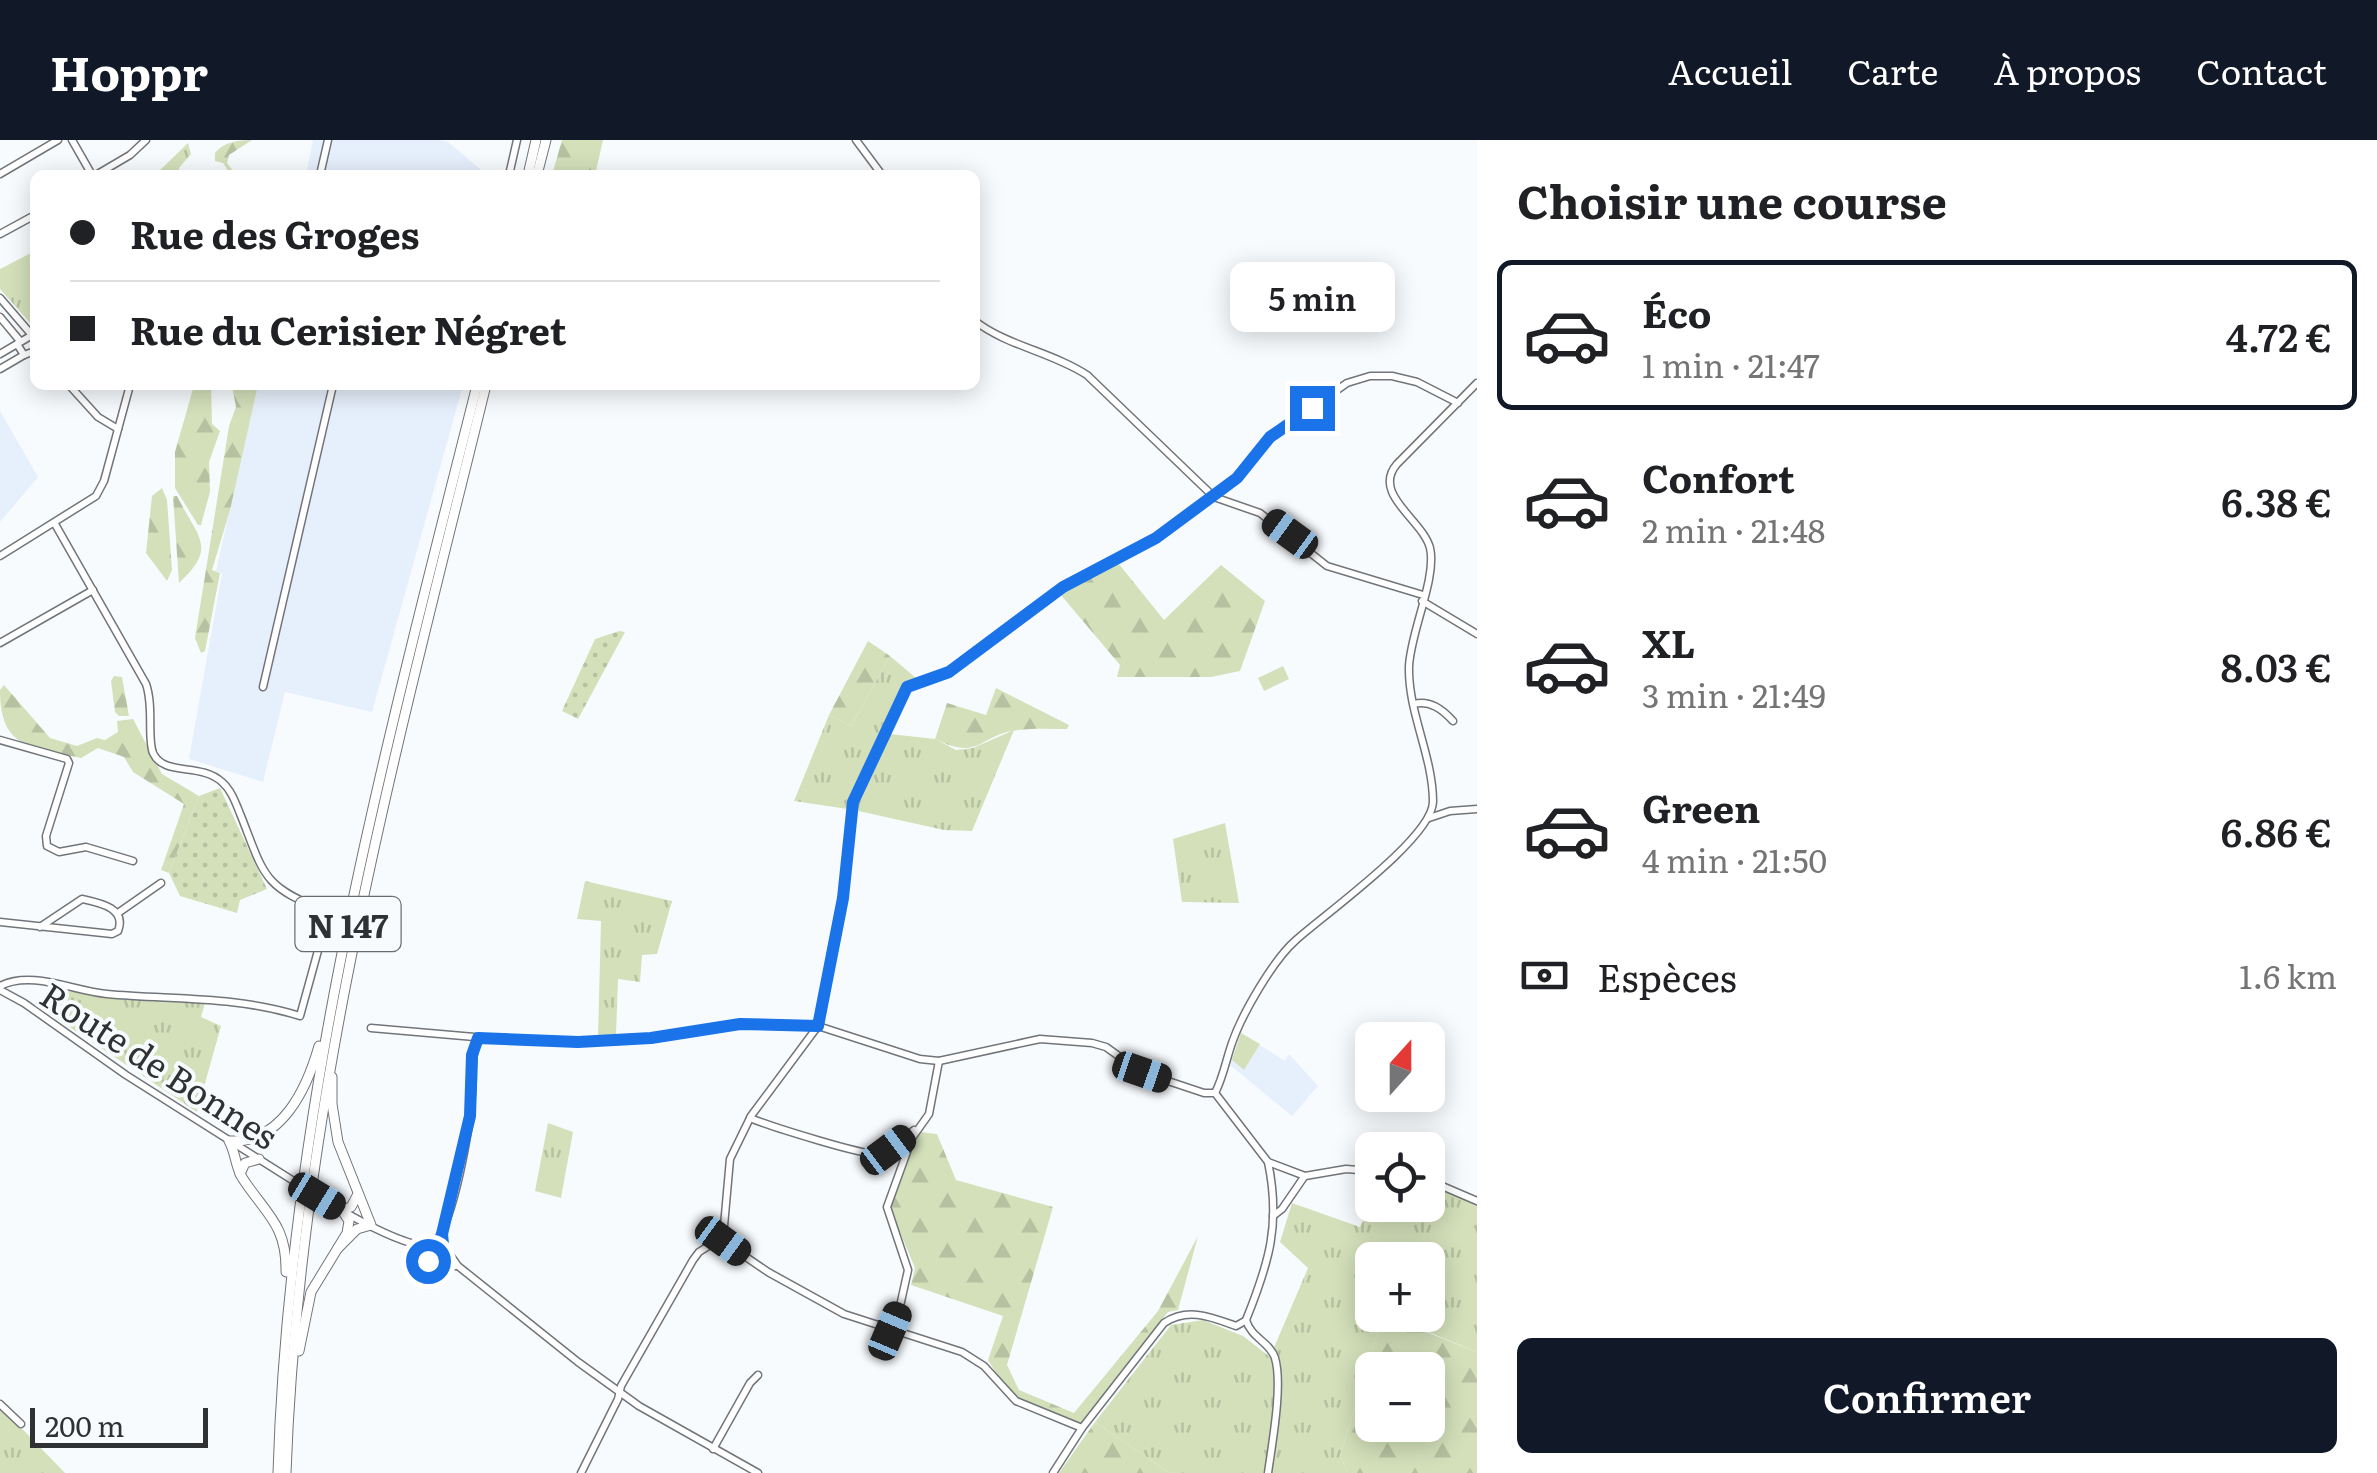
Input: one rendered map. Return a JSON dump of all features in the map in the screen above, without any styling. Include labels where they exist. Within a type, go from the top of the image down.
[{"type":"highway","points":[[529,170],[536,140]]},
{"type":"highway","points":[[538,170],[546,140]]},
{"type":"highway","name":"N 147","points":[[278,1473],[286,1320],[302,1176],[367,836],[476,390]]},
{"type":"highway","name":"N 147","points":[[286,1473],[291,1377],[311,1177],[331,1030],[485,390]]},
{"type":"highway","points":[[286,1320],[284,1241],[272,1216],[240,1174],[229,1141],[255,1136],[294,1107],[309,1079],[322,1036],[331,1030]]},
{"type":"highway","points":[[331,1030],[334,1122],[344,1162],[371,1225],[357,1229],[338,1248]]},
{"type":"highway","points":[[240,1174],[246,1163],[256,1158],[255,1136]]},
{"type":"highway","points":[[291,1377],[296,1370],[311,1292],[349,1226],[342,1210],[354,1203],[358,1190]]},
{"type":"street","points":[[0,174],[58,140]]},
{"type":"street","points":[[72,140],[91,170]]},
{"type":"street","points":[[103,170],[130,155],[146,140]]},
{"type":"street","points":[[321,170],[328,140]]},
{"type":"street","points":[[509,170],[518,140]]},
{"type":"street","points":[[856,140],[878,170]]},
{"type":"street","points":[[0,234],[30,218]]},
{"type":"street","points":[[0,298],[30,331]]},
{"type":"street","points":[[0,317],[19,342],[24,356]]},
{"type":"street","points":[[980,325],[1086,374],[1214,497],[1260,513],[1327,566],[1423,598],[1477,634]]},
{"type":"street","points":[[0,354],[30,336]]},
{"type":"street","points":[[0,369],[30,353]]},
{"type":"street","points":[[581,1473],[663,1309],[700,1252],[721,1240],[725,1233],[729,1163],[750,1118],[818,1026],[843,898],[853,802],[907,687],[949,672],[1063,587],[1156,538],[1237,478],[1270,437],[1352,381],[1380,375],[1407,379],[1458,403]]},
{"type":"street","points":[[1215,1093],[1238,1028],[1286,950],[1383,866],[1430,818],[1430,774],[1409,665],[1430,564],[1429,544],[1392,493],[1389,479],[1397,464],[1458,403],[1472,396],[1477,383]]},
{"type":"street","points":[[73,390],[98,418],[118,428]]},
{"type":"street","points":[[0,556],[86,506],[100,492],[129,390]]},
{"type":"street","points":[[263,687],[332,390]]},
{"type":"street","points":[[0,988],[26,980],[106,994],[245,1002],[300,1016],[319,947],[324,910],[273,885],[256,856],[234,799],[219,779],[200,769],[166,766],[156,758],[151,740],[151,702],[139,669],[55,524]]},
{"type":"street","points":[[0,643],[93,590]]},
{"type":"street","points":[[1414,704],[1428,703],[1453,721]]},
{"type":"street","points":[[0,740],[67,759],[69,763],[46,836],[47,846],[59,852],[86,847],[133,861]]},
{"type":"street","points":[[1430,818],[1450,810],[1477,808]]},
{"type":"street","points":[[118,913],[162,883]]},
{"type":"street","points":[[40,927],[80,900],[118,913]]},
{"type":"street","points":[[0,922],[112,934],[120,928],[118,913]]},
{"type":"street","name":"Route de Bonnes","points":[[0,988],[292,1180]]},
{"type":"street","points":[[371,1028],[578,1042],[651,1038],[740,1024],[818,1026],[920,1059],[938,1060],[1040,1039],[1092,1043],[1106,1047],[1142,1072],[1204,1093],[1215,1093]]},
{"type":"street","points":[[458,1266],[435,1267],[434,1248],[442,1234],[470,1116],[472,1055],[478,1038]]},
{"type":"street","points":[[890,1331],[908,1270],[887,1206],[898,1170],[928,1114],[938,1060]]},
{"type":"street","points":[[1215,1093],[1268,1162],[1305,1176],[1355,1170]]},
{"type":"street","points":[[750,1118],[816,1141],[838,1143],[872,1154],[883,1153],[920,1126]]},
{"type":"street","points":[[1052,1473],[1164,1323],[1174,1316],[1196,1314],[1236,1326],[1246,1320],[1268,1264],[1273,1216],[1268,1162]]},
{"type":"street","points":[[1273,1216],[1305,1176]]},
{"type":"street","points":[[1445,1187],[1477,1201]]},
{"type":"street","points":[[317,1196],[420,1247],[451,1255],[458,1266],[620,1393],[758,1473]]},
{"type":"street","points":[[721,1240],[821,1304],[856,1320],[962,1352],[984,1366],[1016,1402],[1082,1428]]},
{"type":"street","points":[[444,1266],[451,1255]]},
{"type":"street","points":[[1246,1320],[1253,1336],[1268,1347],[1276,1362],[1275,1420],[1268,1473]]},
{"type":"street","points":[[714,1448],[750,1382],[758,1376]]},
{"type":"street","points":[[0,1404],[21,1424]]},
{"type":"shaded area","points":[[313,140],[441,140],[481,170],[307,170]]},
{"type":"shaded area","points":[[257,390],[462,390],[372,712],[285,692],[263,782],[189,759],[222,573],[216,571]]},
{"type":"shaded area","points":[[0,411],[38,477],[0,522]]},
{"type":"shaded area","points":[[1241,1033],[1285,1061],[1289,1054],[1318,1086],[1292,1116],[1230,1065]]},
{"type":"green space","points":[[252,140],[229,155],[227,163],[232,170],[228,170],[223,163],[215,161],[215,153],[237,141]]},
{"type":"green space","points":[[562,140],[603,140],[596,170],[553,170]]},
{"type":"green space","points":[[188,143],[191,154],[179,170],[160,170]]},
{"type":"green space","points":[[30,254],[30,323],[0,289],[0,269]]},
{"type":"green space","points":[[193,390],[211,390],[212,424],[220,431],[209,462],[210,492],[201,525],[175,488],[175,452]]},
{"type":"green space","points":[[233,390],[257,390],[212,570],[220,573],[205,651],[201,653],[195,638],[229,426],[236,407]]},
{"type":"green space","points":[[162,488],[167,500],[172,570],[167,581],[146,553],[152,496]]},
{"type":"green space","points":[[173,496],[177,496],[197,532],[201,551],[191,571],[179,583]]},
{"type":"green space","points":[[1118,563],[1164,620],[1221,565],[1265,601],[1240,671],[1211,677],[1117,677],[1120,665],[1060,594]]},
{"type":"green space","points":[[625,632],[578,719],[562,711],[595,639]]},
{"type":"green space","points":[[868,641],[890,656],[851,726],[829,715]]},
{"type":"green space","points":[[890,656],[916,678],[907,681],[881,733],[935,739],[956,750],[973,748],[1014,730],[972,831],[944,830],[794,801],[829,715],[851,726]]},
{"type":"green space","points":[[1283,666],[1289,679],[1264,691],[1258,678]]},
{"type":"green space","points":[[114,676],[122,677],[129,716],[115,712],[111,681]]},
{"type":"green space","points":[[4,685],[50,738],[77,746],[97,738],[105,740],[118,732],[117,721],[133,719],[162,774],[199,796],[169,873],[161,870],[184,804],[133,772],[124,757],[98,748],[81,758],[22,742],[13,735],[1,710],[0,690]]},
{"type":"green space","points":[[996,688],[1069,725],[1067,729],[1005,732],[962,748],[935,739],[947,703],[986,715]]},
{"type":"green space","points":[[220,788],[267,889],[240,900],[237,913],[180,896],[169,873],[199,796]]},
{"type":"green space","points":[[1225,823],[1239,903],[1182,902],[1173,839]]},
{"type":"green space","points":[[585,881],[672,901],[657,954],[642,955],[640,982],[618,979],[616,1035],[598,1037],[601,921],[577,919]]},
{"type":"green space","points":[[64,991],[205,1003],[201,1017],[221,1026],[197,1112],[56,1018]]},
{"type":"green space","points":[[1241,1033],[1260,1044],[1244,1070],[1232,1060]]},
{"type":"green space","points":[[548,1123],[573,1132],[561,1198],[535,1191]]},
{"type":"green space","points":[[919,1132],[937,1134],[956,1180],[1053,1207],[1007,1365],[1019,1390],[1074,1413],[1158,1311],[1198,1236],[1178,1310],[1168,1312],[1081,1424],[1026,1403],[998,1376],[988,1360],[1003,1316],[911,1285],[915,1268],[890,1208]]},
{"type":"green space","points":[[1445,1191],[1477,1205],[1477,1352],[1428,1332],[1445,1332],[1445,1242],[1355,1242],[1355,1332],[1378,1332],[1372,1352],[1355,1352],[1355,1407],[1340,1456],[1348,1473],[1170,1473],[1095,1422],[1171,1325],[1203,1320],[1243,1336],[1270,1357],[1308,1268],[1280,1242],[1292,1203],[1360,1227],[1362,1222],[1445,1222]]},
{"type":"green space","points":[[1378,1332],[1426,1332],[1477,1352],[1477,1473],[1348,1473],[1340,1456],[1355,1407],[1355,1442],[1445,1442],[1445,1352],[1372,1352]]},
{"type":"green space","points":[[0,1406],[65,1473],[0,1473]]},
{"type":"green space","points":[[1095,1422],[1170,1473],[1059,1473]]},
{"type":"route","points":[[428,1261],[430,1248],[443,1244],[442,1234],[470,1116],[472,1055],[478,1038],[578,1042],[651,1038],[740,1024],[818,1026],[843,898],[853,802],[907,687],[949,672],[1063,587],[1156,538],[1237,478],[1270,437],[1312,408]]}]
